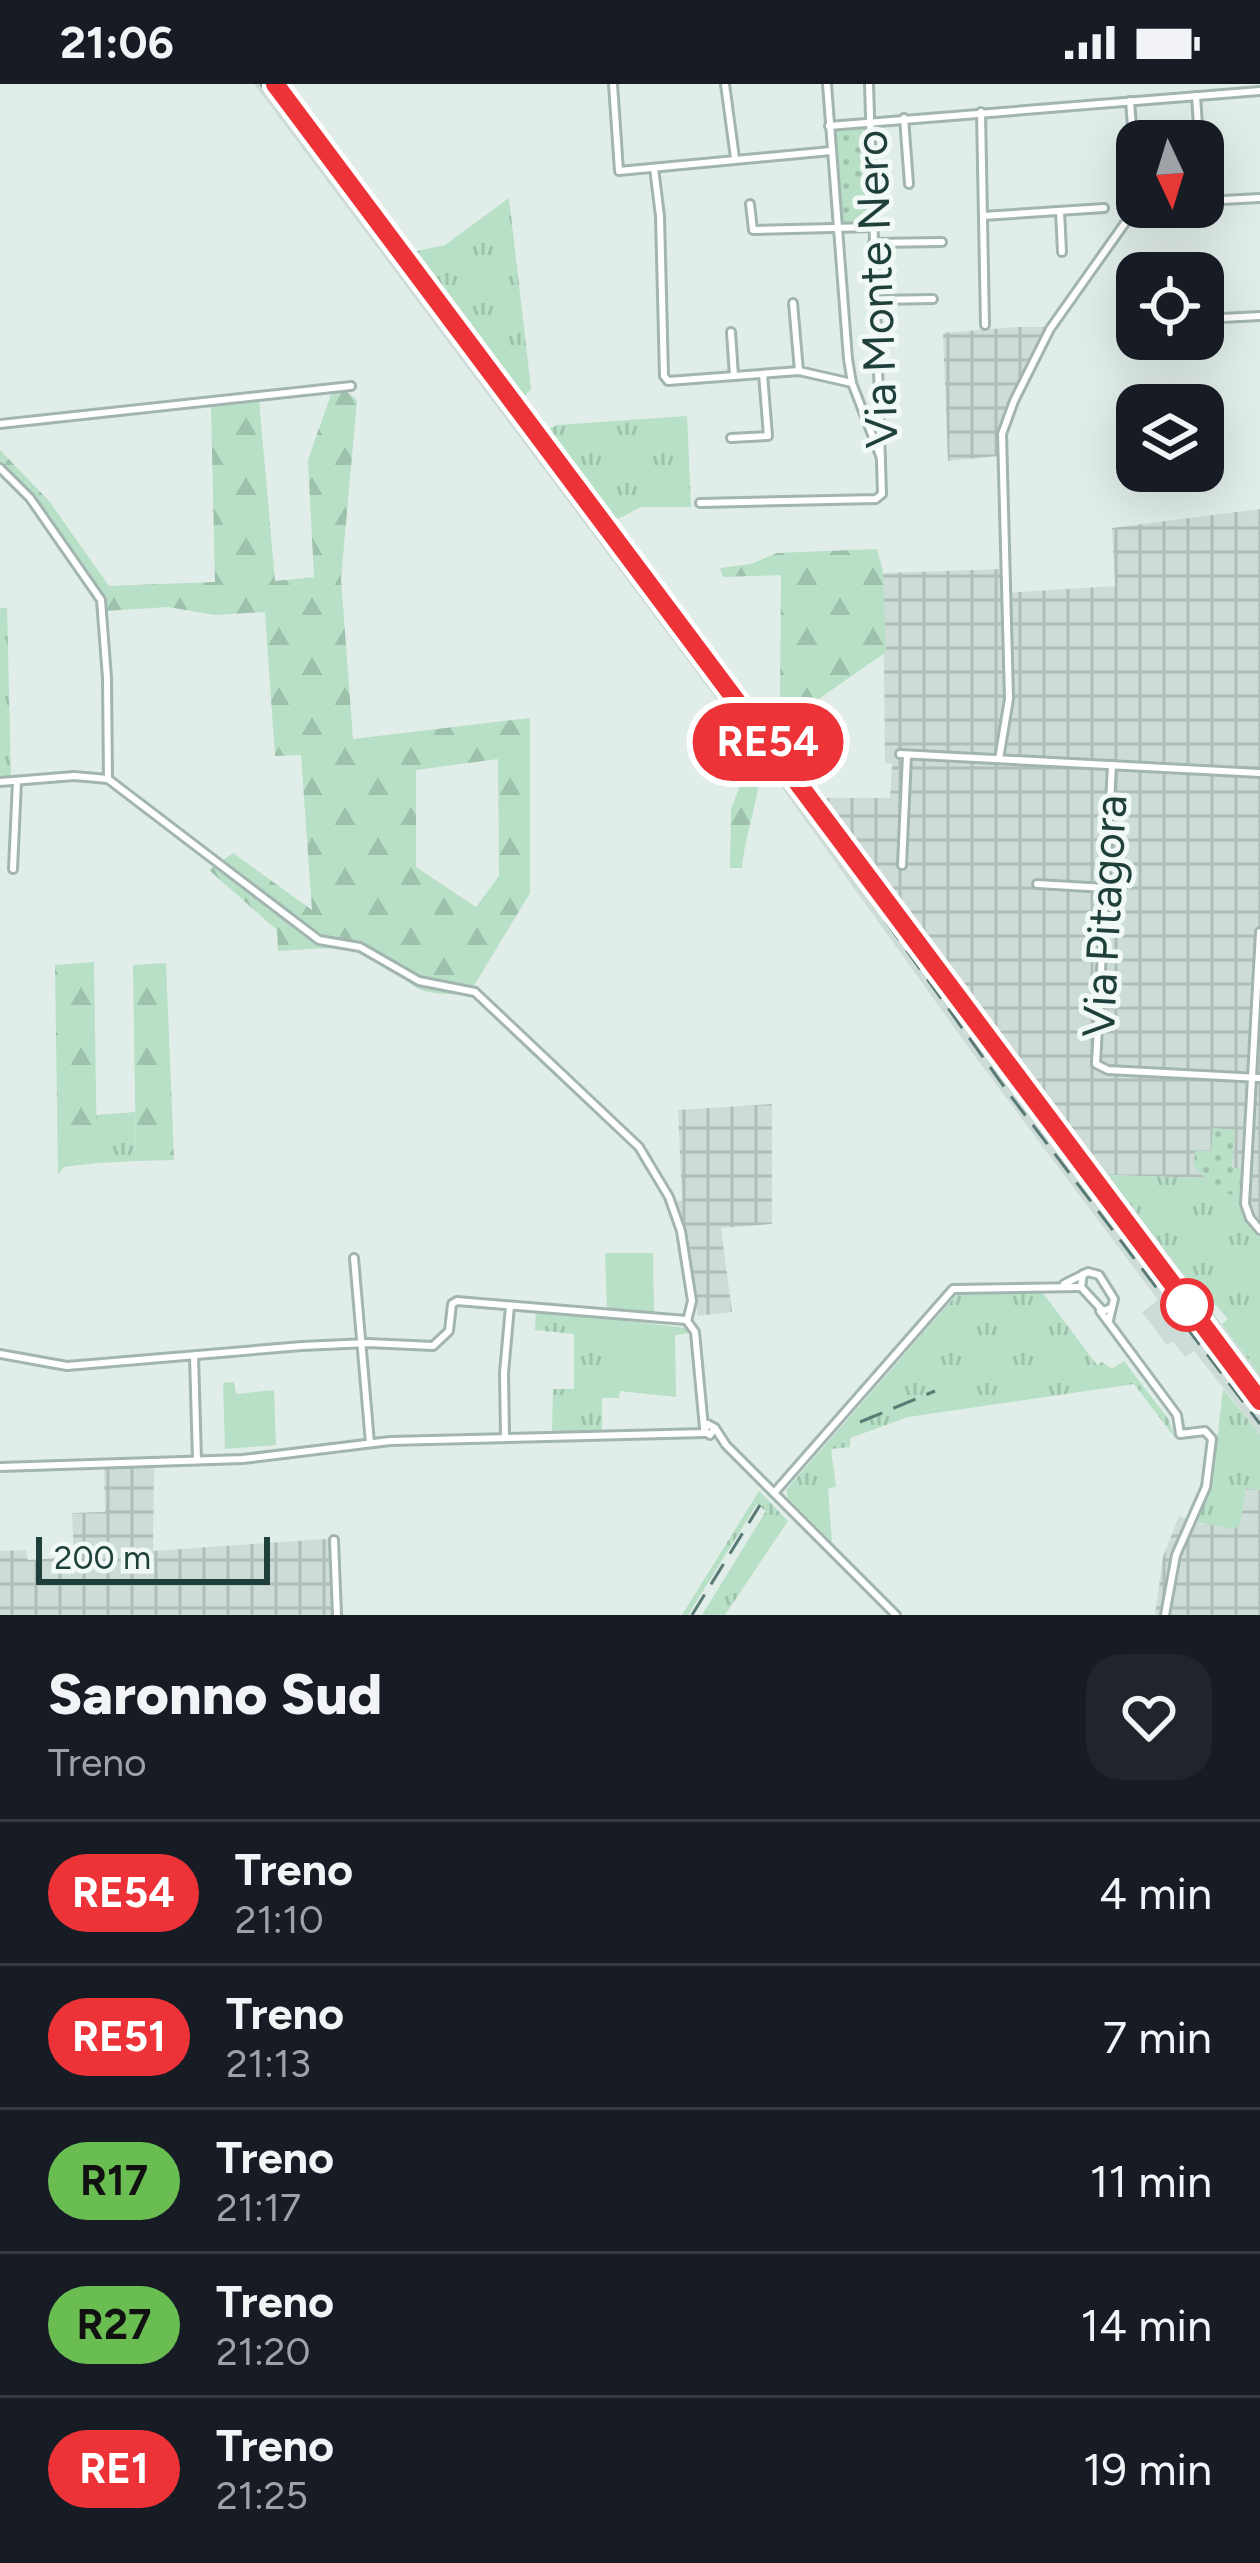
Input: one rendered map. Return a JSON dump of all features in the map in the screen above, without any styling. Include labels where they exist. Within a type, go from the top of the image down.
[{"type":"street","points":[[614,84],[619,171],[831,151]]},
{"type":"street","points":[[724,84],[735,159]]},
{"type":"street","points":[[827,84],[853,382],[883,463]]},
{"type":"street","name":"Via Monte Nero","points":[[700,503],[876,499],[882,494],[869,84]]},
{"type":"street","points":[[830,126],[1260,91]]},
{"type":"street","points":[[1196,96],[1198,120]]},
{"type":"street","points":[[1130,101],[1131,120]]},
{"type":"street","points":[[981,112],[985,325]]},
{"type":"street","points":[[904,118],[909,184]]},
{"type":"street","points":[[654,168],[660,216],[664,376],[668,381],[799,371],[853,382]]},
{"type":"street","points":[[1224,200],[1260,198]]},
{"type":"street","points":[[751,204],[753,230],[873,227]]},
{"type":"street","points":[[983,216],[1104,208]]},
{"type":"street","points":[[1060,211],[1063,252]]},
{"type":"street","points":[[999,759],[1009,699],[1002,434],[1041,346],[1122,228]]},
{"type":"street","points":[[873,243],[942,242]]},
{"type":"street","points":[[876,299],[933,299]]},
{"type":"street","points":[[793,303],[799,371]]},
{"type":"street","points":[[1224,319],[1260,316]]},
{"type":"street","points":[[731,332],[734,376]]},
{"type":"street","points":[[731,438],[768,436],[764,374]]},
{"type":"street","points":[[0,424],[351,386]]},
{"type":"street","points":[[0,468],[30,498],[100,600],[108,779]]},
{"type":"street","points":[[902,865],[904,754],[1260,773]]},
{"type":"street","name":"Via Pitagora","points":[[1112,765],[1098,1066],[1256,1078]]},
{"type":"street","points":[[0,782],[74,776],[108,779],[319,940],[360,947],[419,981],[480,996],[639,1147],[669,1198],[681,1231],[692,1301],[687,1321],[694,1332],[708,1430],[896,1615]]},
{"type":"street","points":[[13,869],[17,782]]},
{"type":"street","points":[[1037,884],[1106,888]]},
{"type":"street","points":[[1260,932],[1256,1078],[1245,1204],[1260,1230]]},
{"type":"street","points":[[354,1258],[370,1443]]},
{"type":"street","points":[[1084,1274],[1082,1287],[1177,1415],[1181,1435],[1207,1432],[1213,1443],[1206,1487],[1176,1555],[1165,1615]]},
{"type":"street","points":[[1061,1286],[1084,1274],[1099,1275],[1113,1296],[1109,1324]]},
{"type":"street","points":[[774,1493],[953,1289],[1082,1287]]},
{"type":"street","points":[[0,1354],[67,1366],[360,1345],[433,1346],[449,1331],[454,1301],[687,1321]]},
{"type":"street","points":[[505,1437],[510,1306]]},
{"type":"street","points":[[1100,1311],[1111,1308]]},
{"type":"street","points":[[194,1355],[197,1460]]},
{"type":"street","points":[[0,1467],[255,1458],[370,1443],[708,1430]]},
{"type":"street","points":[[334,1540],[337,1615]]},
{"type":"shaded area","points":[[254,84],[286,84],[1260,1375],[1260,1434],[1194,1351],[1185,1357],[1173,1341],[1167,1345],[1142,1312],[1158,1300],[754,749]]},
{"type":"shaded area","points":[[1047,327],[1010,398],[998,435],[998,456],[948,461],[943,333]]},
{"type":"shaded area","points":[[1260,509],[1260,1237],[1241,1209],[1241,1169],[1232,1168],[1235,1130],[1194,1166],[1205,1178],[1108,1175],[824,798],[890,798],[892,764],[885,763],[883,573],[1002,569],[1004,593],[1115,586],[1112,528]]},
{"type":"shaded area","points":[[772,1104],[772,1224],[721,1228],[732,1312],[698,1316],[687,1231],[677,1231],[669,1203],[682,1201],[678,1110]]},
{"type":"shaded area","points":[[154,1465],[153,1551],[339,1538],[343,1615],[0,1615],[0,1551],[26,1550],[28,1560],[74,1557],[72,1513],[105,1512],[104,1467]]},
{"type":"shaded area","points":[[1246,1488],[1260,1490],[1260,1615],[1155,1615],[1163,1557],[1179,1516],[1202,1524],[1240,1524]]},
{"type":"green space","points":[[867,128],[871,223],[842,223],[836,131]]},
{"type":"green space","points":[[509,198],[531,389],[523,398],[412,252],[445,245]]},
{"type":"green space","points":[[335,383],[357,400],[341,579],[353,739],[530,718],[530,893],[469,994],[423,990],[373,959],[350,951],[278,951],[277,930],[209,870],[233,853],[312,910],[301,755],[275,756],[265,612],[215,615],[168,607],[105,611],[26,502],[0,476],[0,450],[49,501],[109,586],[215,582],[211,406],[259,399],[275,581],[314,577],[308,460]],"holes":[[[498,759],[499,876],[476,907],[416,867],[416,770]]]},
{"type":"green space","points":[[687,416],[691,507],[641,507],[616,520],[547,430],[557,425]]},
{"type":"green space","points":[[877,549],[883,571],[886,652],[790,719],[780,708],[781,575],[723,577],[720,568],[751,564],[777,553]]},
{"type":"green space","points":[[0,608],[7,608],[11,778],[0,778]]},
{"type":"green space","points":[[754,749],[764,763],[742,868],[730,868],[731,809]]},
{"type":"green space","points":[[94,962],[97,1163],[64,1167],[58,1175],[55,965]]},
{"type":"green space","points":[[166,963],[174,1160],[136,1161],[133,965]]},
{"type":"green space","points":[[135,1112],[136,1161],[97,1163],[96,1115]]},
{"type":"green space","points":[[1213,1128],[1235,1130],[1232,1167],[1242,1169],[1240,1195],[1219,1194],[1194,1166],[1195,1151],[1211,1151]]},
{"type":"green space","points":[[1108,1175],[1205,1178],[1220,1194],[1240,1195],[1243,1216],[1260,1237],[1260,1375],[1222,1324],[1228,1319],[1206,1294],[1201,1297]]},
{"type":"green space","points":[[605,1253],[653,1253],[654,1312],[607,1308]]},
{"type":"green space","points":[[959,1292],[1043,1293],[1097,1365],[1102,1362],[1112,1369],[1124,1361],[1169,1420],[1175,1438],[1134,1384],[908,1417],[850,1438],[850,1447],[831,1449],[836,1487],[828,1488],[832,1542],[788,1498],[786,1490]]},
{"type":"green space","points":[[536,1311],[602,1318],[602,1431],[552,1432],[553,1389],[574,1389],[574,1334],[535,1330]]},
{"type":"green space","points":[[602,1318],[687,1328],[690,1333],[675,1335],[676,1397],[620,1391],[619,1398],[602,1398]]},
{"type":"green space","points":[[234,1382],[236,1394],[274,1390],[276,1445],[225,1449],[223,1383]]},
{"type":"green space","points":[[1223,1389],[1260,1434],[1260,1490],[1246,1488],[1240,1525],[1234,1529],[1197,1522],[1212,1484]]},
{"type":"green space","points":[[759,1491],[788,1521],[725,1615],[702,1615],[766,1511],[757,1504],[688,1615],[682,1615]]},
{"type":"railway","points":[[261,84],[828,840],[1010,1095],[1260,1424]]},
{"type":"railway","points":[[853,847],[1260,1387]]},
{"type":"railway","points":[[860,1422],[935,1391]]},
{"type":"railway","points":[[692,1615],[760,1505]]},
{"type":"train","name":"RE54","points":[[275,84],[1260,1401]]}]
